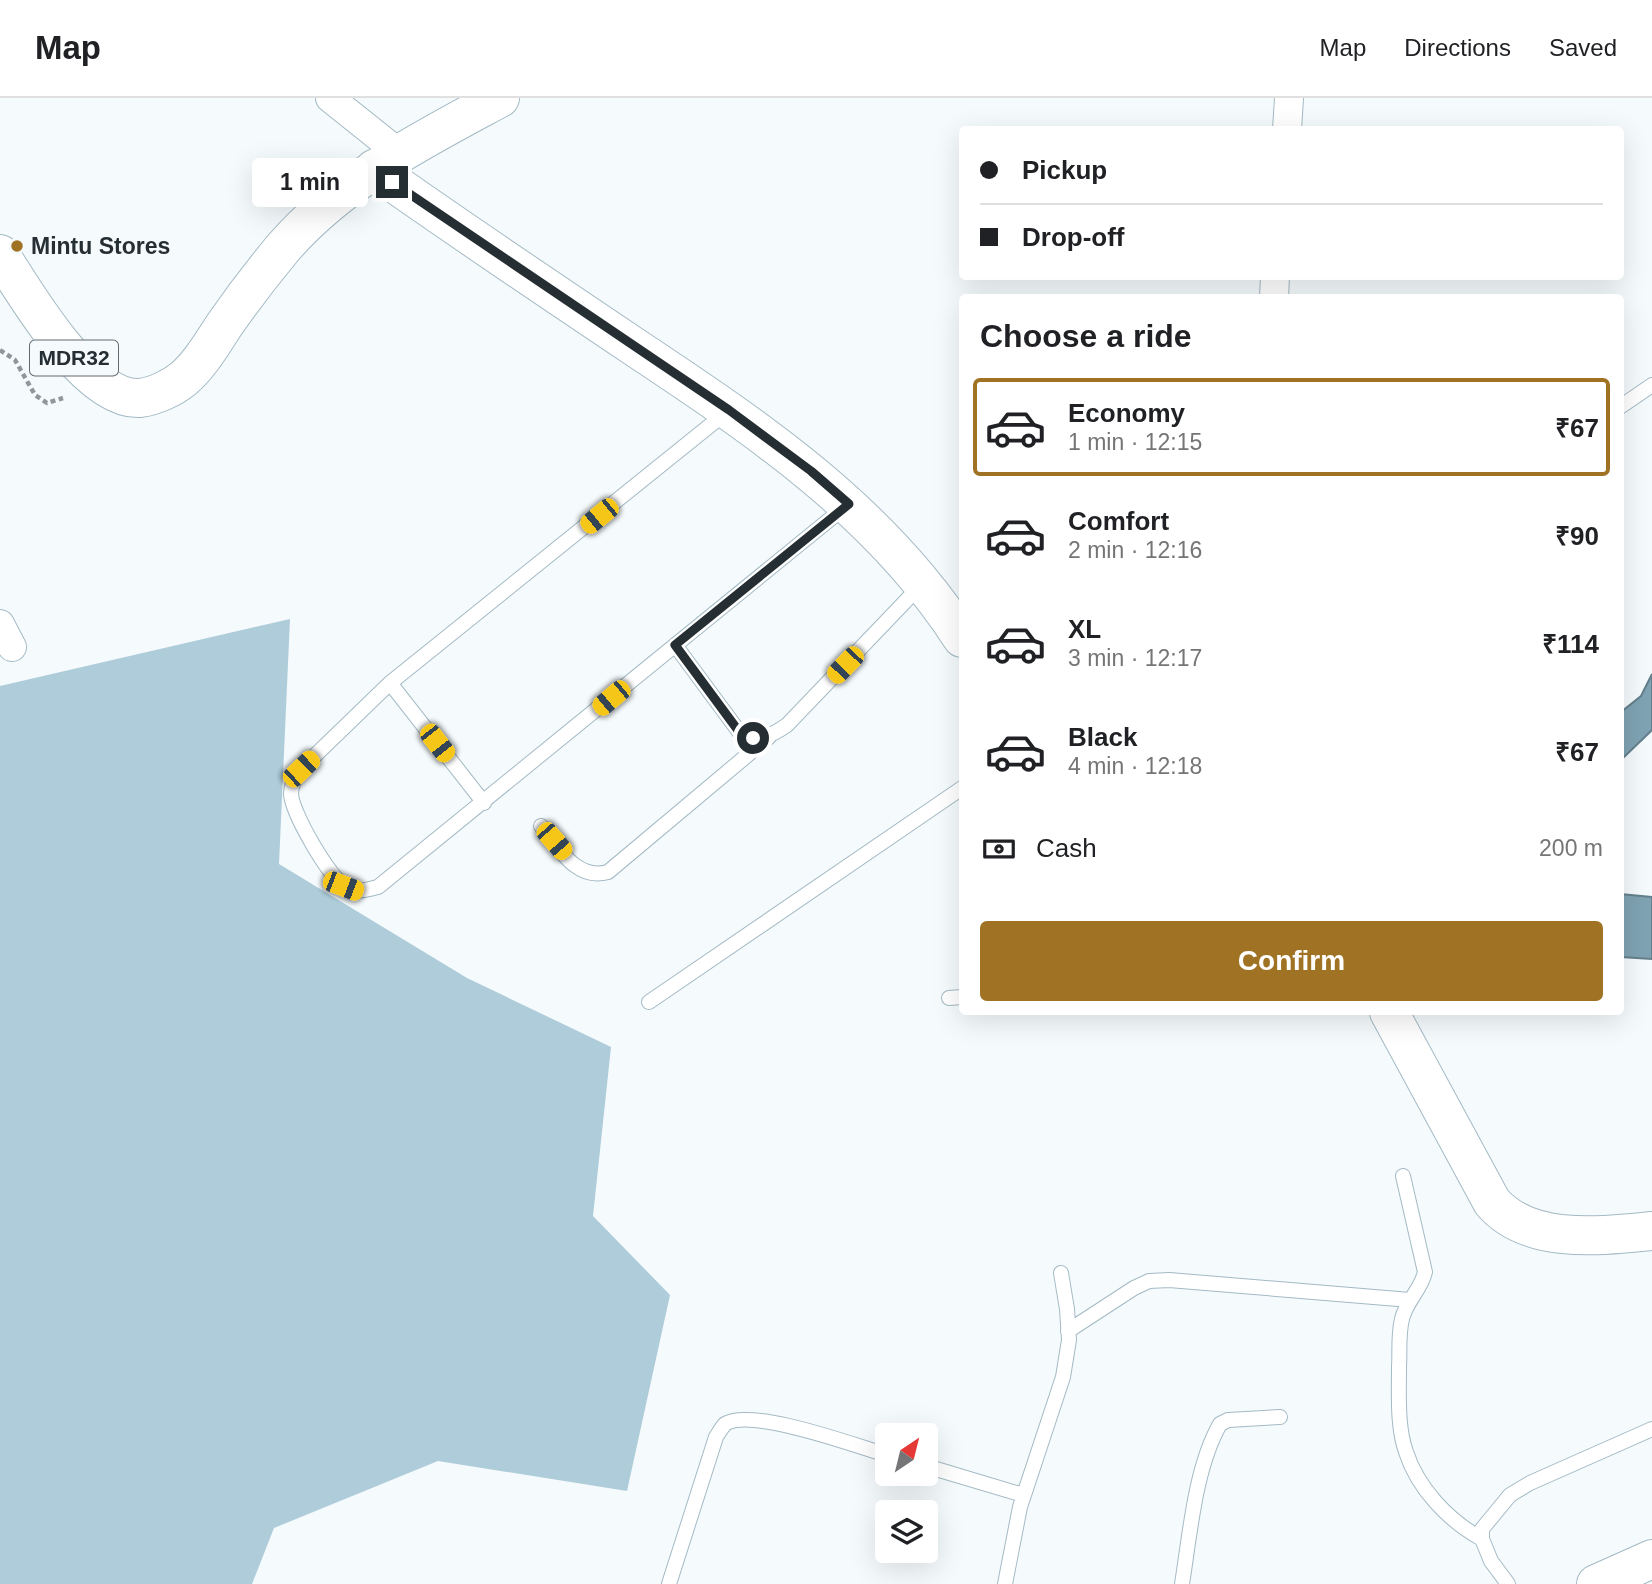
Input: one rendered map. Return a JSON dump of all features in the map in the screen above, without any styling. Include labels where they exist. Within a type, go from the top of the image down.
[{"type":"street","points":[[330,98],[387,161],[811,471],[849,504],[923,584],[959,634]]},
{"type":"street","name":"MDR32","points":[[1,256],[69,353],[103,386],[122,395],[139,398],[159,393],[195,364],[262,275],[306,223],[387,161],[500,98]]},
{"type":"street","points":[[1287,126],[1289,98]]},
{"type":"street","points":[[1391,1015],[1492,1202],[1503,1215],[1516,1223],[1561,1233],[1610,1235],[1652,1231]]},
{"type":"street","points":[[1596,1584],[1652,1559]]},
{"type":"lane","points":[[1624,404],[1652,385]]},
{"type":"lane","points":[[729,410],[390,683],[301,769],[293,780],[291,794],[296,812],[332,874],[343,886],[358,892],[378,887],[849,504]]},
{"type":"lane","points":[[541,827],[580,871],[596,876],[608,872],[769,737],[787,725],[923,584]]},
{"type":"lane","points":[[675,645],[740,733],[753,738],[769,737]]},
{"type":"lane","points":[[390,683],[484,803]]},
{"type":"lane","points":[[649,1002],[959,790]]},
{"type":"lane","points":[[1403,1177],[1425,1272],[1422,1283],[1410,1300],[1401,1321],[1402,1437],[1406,1454],[1450,1519],[1482,1539]]},
{"type":"lane","points":[[1005,1584],[1023,1495],[1063,1377],[1068,1331],[1061,1273]]},
{"type":"lane","points":[[1068,1331],[1149,1281],[1169,1280],[1410,1300]]},
{"type":"lane","points":[[1182,1584],[1196,1498],[1211,1444],[1220,1424],[1228,1420],[1280,1417]]},
{"type":"lane","points":[[669,1584],[716,1437],[724,1424],[743,1419],[774,1422],[875,1451]]},
{"type":"lane","points":[[1508,1584],[1487,1553],[1482,1530],[1510,1495],[1530,1483],[1652,1429]]},
{"type":"lane","points":[[938,1470],[1023,1495]]},
{"type":"path","points":[[0,350],[15,360],[36,395],[47,402],[59,401],[69,394],[85,370]]},
{"type":"shaded area","points":[[290,619],[279,864],[467,978],[611,1047],[593,1216],[670,1295],[627,1491],[438,1461],[274,1528],[252,1584],[0,1584],[0,686]]},
{"type":"shaded area","points":[[1652,674],[1652,730],[1624,757],[1624,710],[1641,696]]},
{"type":"shaded area","points":[[1624,894],[1652,897],[1652,959],[1624,957]]},
{"type":"place","name":"Mintu Stores","points":[[17,246]]},
{"type":"route","points":[[392,182],[729,410],[811,471],[849,504],[675,645],[740,733],[753,738]]}]
